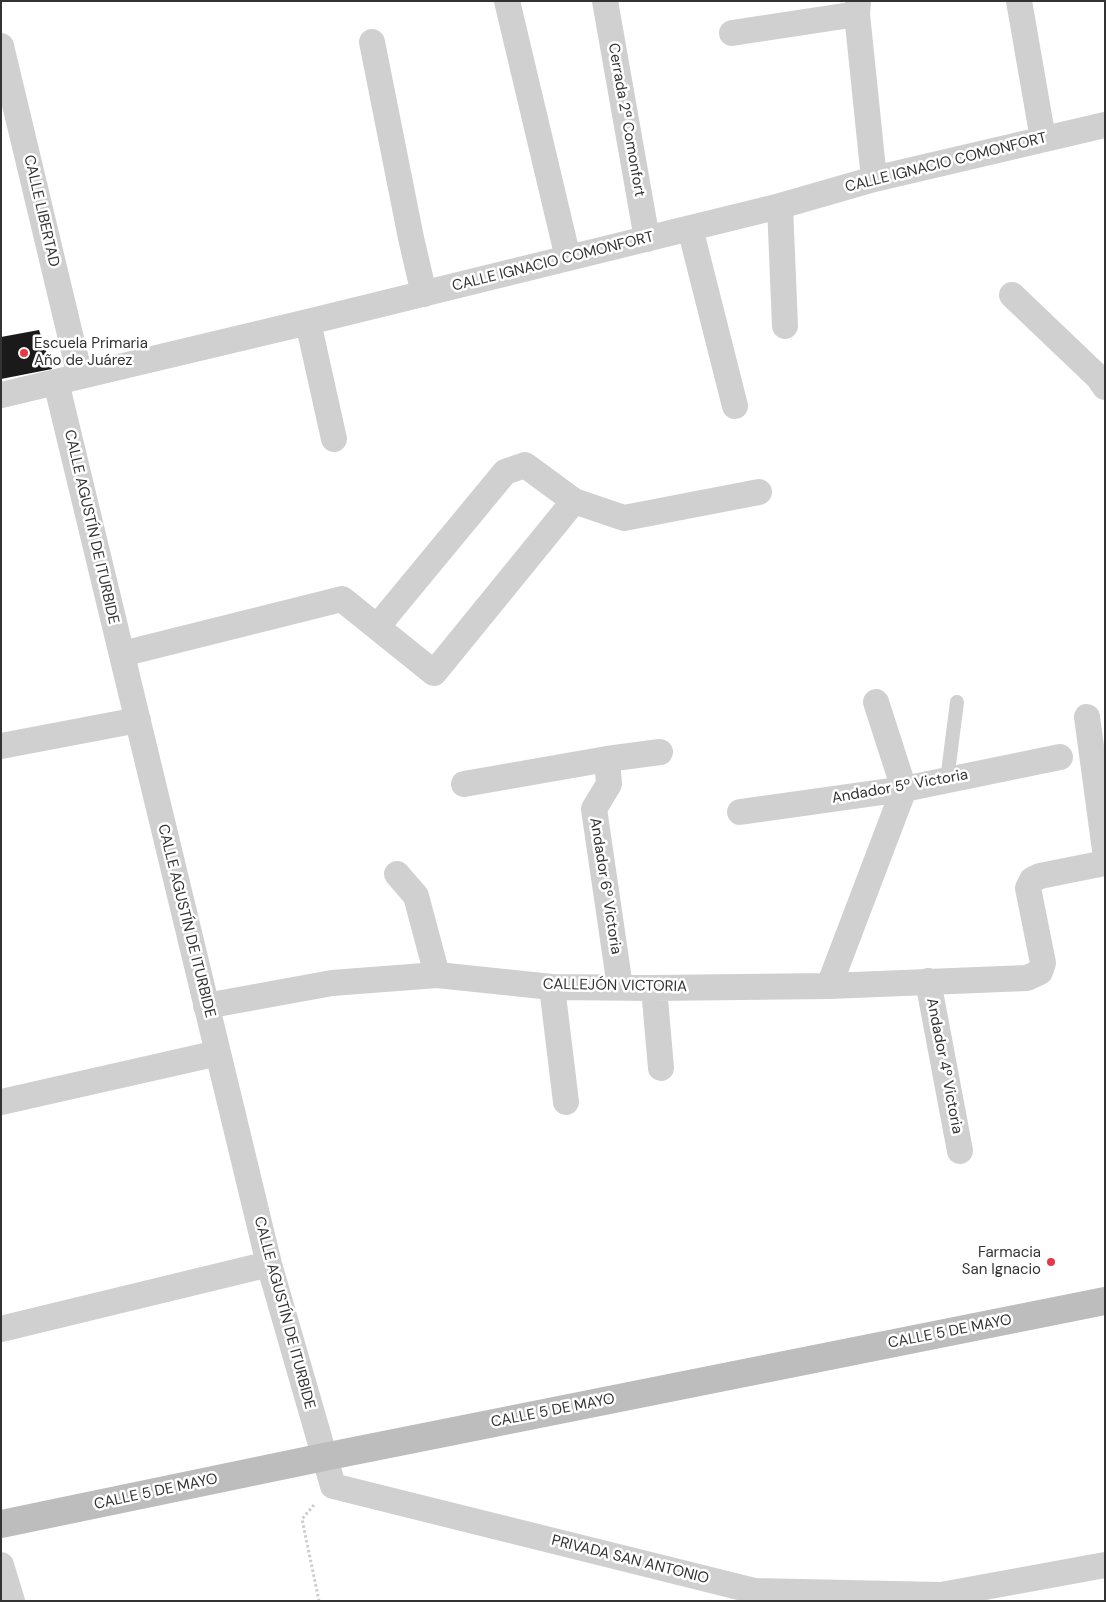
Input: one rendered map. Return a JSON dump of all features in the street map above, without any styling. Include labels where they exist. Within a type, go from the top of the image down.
[{"type":"street","points":[[507,1],[568,258]]},
{"type":"street","name":"Cerrada 2ª Comonfort","points":[[604,1],[647,239]]},
{"type":"street","points":[[1018,1],[1043,139]]},
{"type":"street","points":[[732,34],[858,8],[874,179]]},
{"type":"street","points":[[372,42],[424,294]]},
{"type":"street","name":"CALLE LIBERTAD","points":[[1,46],[68,379]]},
{"type":"street","name":"CALLE IGNACIO COMONFORT","points":[[1,395],[647,239],[780,206],[874,179],[1105,125]]},
{"type":"street","points":[[780,206],[785,326]]},
{"type":"street","points":[[690,228],[735,406]]},
{"type":"street","points":[[1012,296],[1098,377],[1105,387]]},
{"type":"street","points":[[308,322],[334,439]]},
{"type":"street","name":"CALLE AGUSTÍN DE ITURBIDE","points":[[68,379],[122,654],[269,1264],[324,1457]]},
{"type":"street","points":[[377,627],[505,472],[525,465],[574,501],[624,518],[759,492]]},
{"type":"street","points":[[122,654],[342,598],[434,673],[574,501]]},
{"type":"street","points":[[829,986],[904,789],[876,702]]},
{"type":"street","points":[[1087,717],[1105,850]]},
{"type":"street","points":[[1,746],[138,720]]},
{"type":"street","points":[[464,784],[607,759],[660,752]]},
{"type":"street","name":"Andador 5º Victoria","points":[[740,812],[904,789],[1060,757]]},
{"type":"street","name":"Andador 6º Victoria","points":[[607,759],[609,784],[594,809],[620,987]]},
{"type":"street","name":"CALLEJÓN VICTORIA","points":[[206,1006],[332,984],[437,975],[552,987],[654,988],[829,986],[1027,978],[1040,972],[1043,963],[1028,888],[1032,880],[1040,876],[1105,863]]},
{"type":"street","points":[[397,874],[416,896],[437,975]]},
{"type":"street","name":"Andador 4º Victoria","points":[[928,981],[960,1151]]},
{"type":"street","points":[[552,987],[566,1102]]},
{"type":"street","points":[[654,988],[661,1068]]},
{"type":"street","points":[[1,1102],[218,1053]]},
{"type":"street","points":[[1,1329],[269,1264]]},
{"type":"street","name":"CALLE 5 DE MAYO","points":[[1,1524],[324,1457],[1105,1301]]},
{"type":"street","points":[[324,1457],[333,1486]]},
{"type":"street","name":"PRIVADA SAN ANTONIO","points":[[333,1486],[755,1596],[951,1598],[1105,1565]]},
{"type":"street","points":[[1,1565],[12,1601]]},
{"type":"lane","points":[[947,780],[957,702]]},
{"type":"path","points":[[319,1601],[302,1518],[333,1486]]},
{"type":"building","name":"Escuela Primaria Año de Juárez","points":[[39,330],[52,369],[1,379],[1,337]]},
{"type":"place","name":"Escuela Primaria Año de Juárez","points":[[24,353]]},
{"type":"place","name":"Farmacia San Ignacio","points":[[1051,1262]]}]
